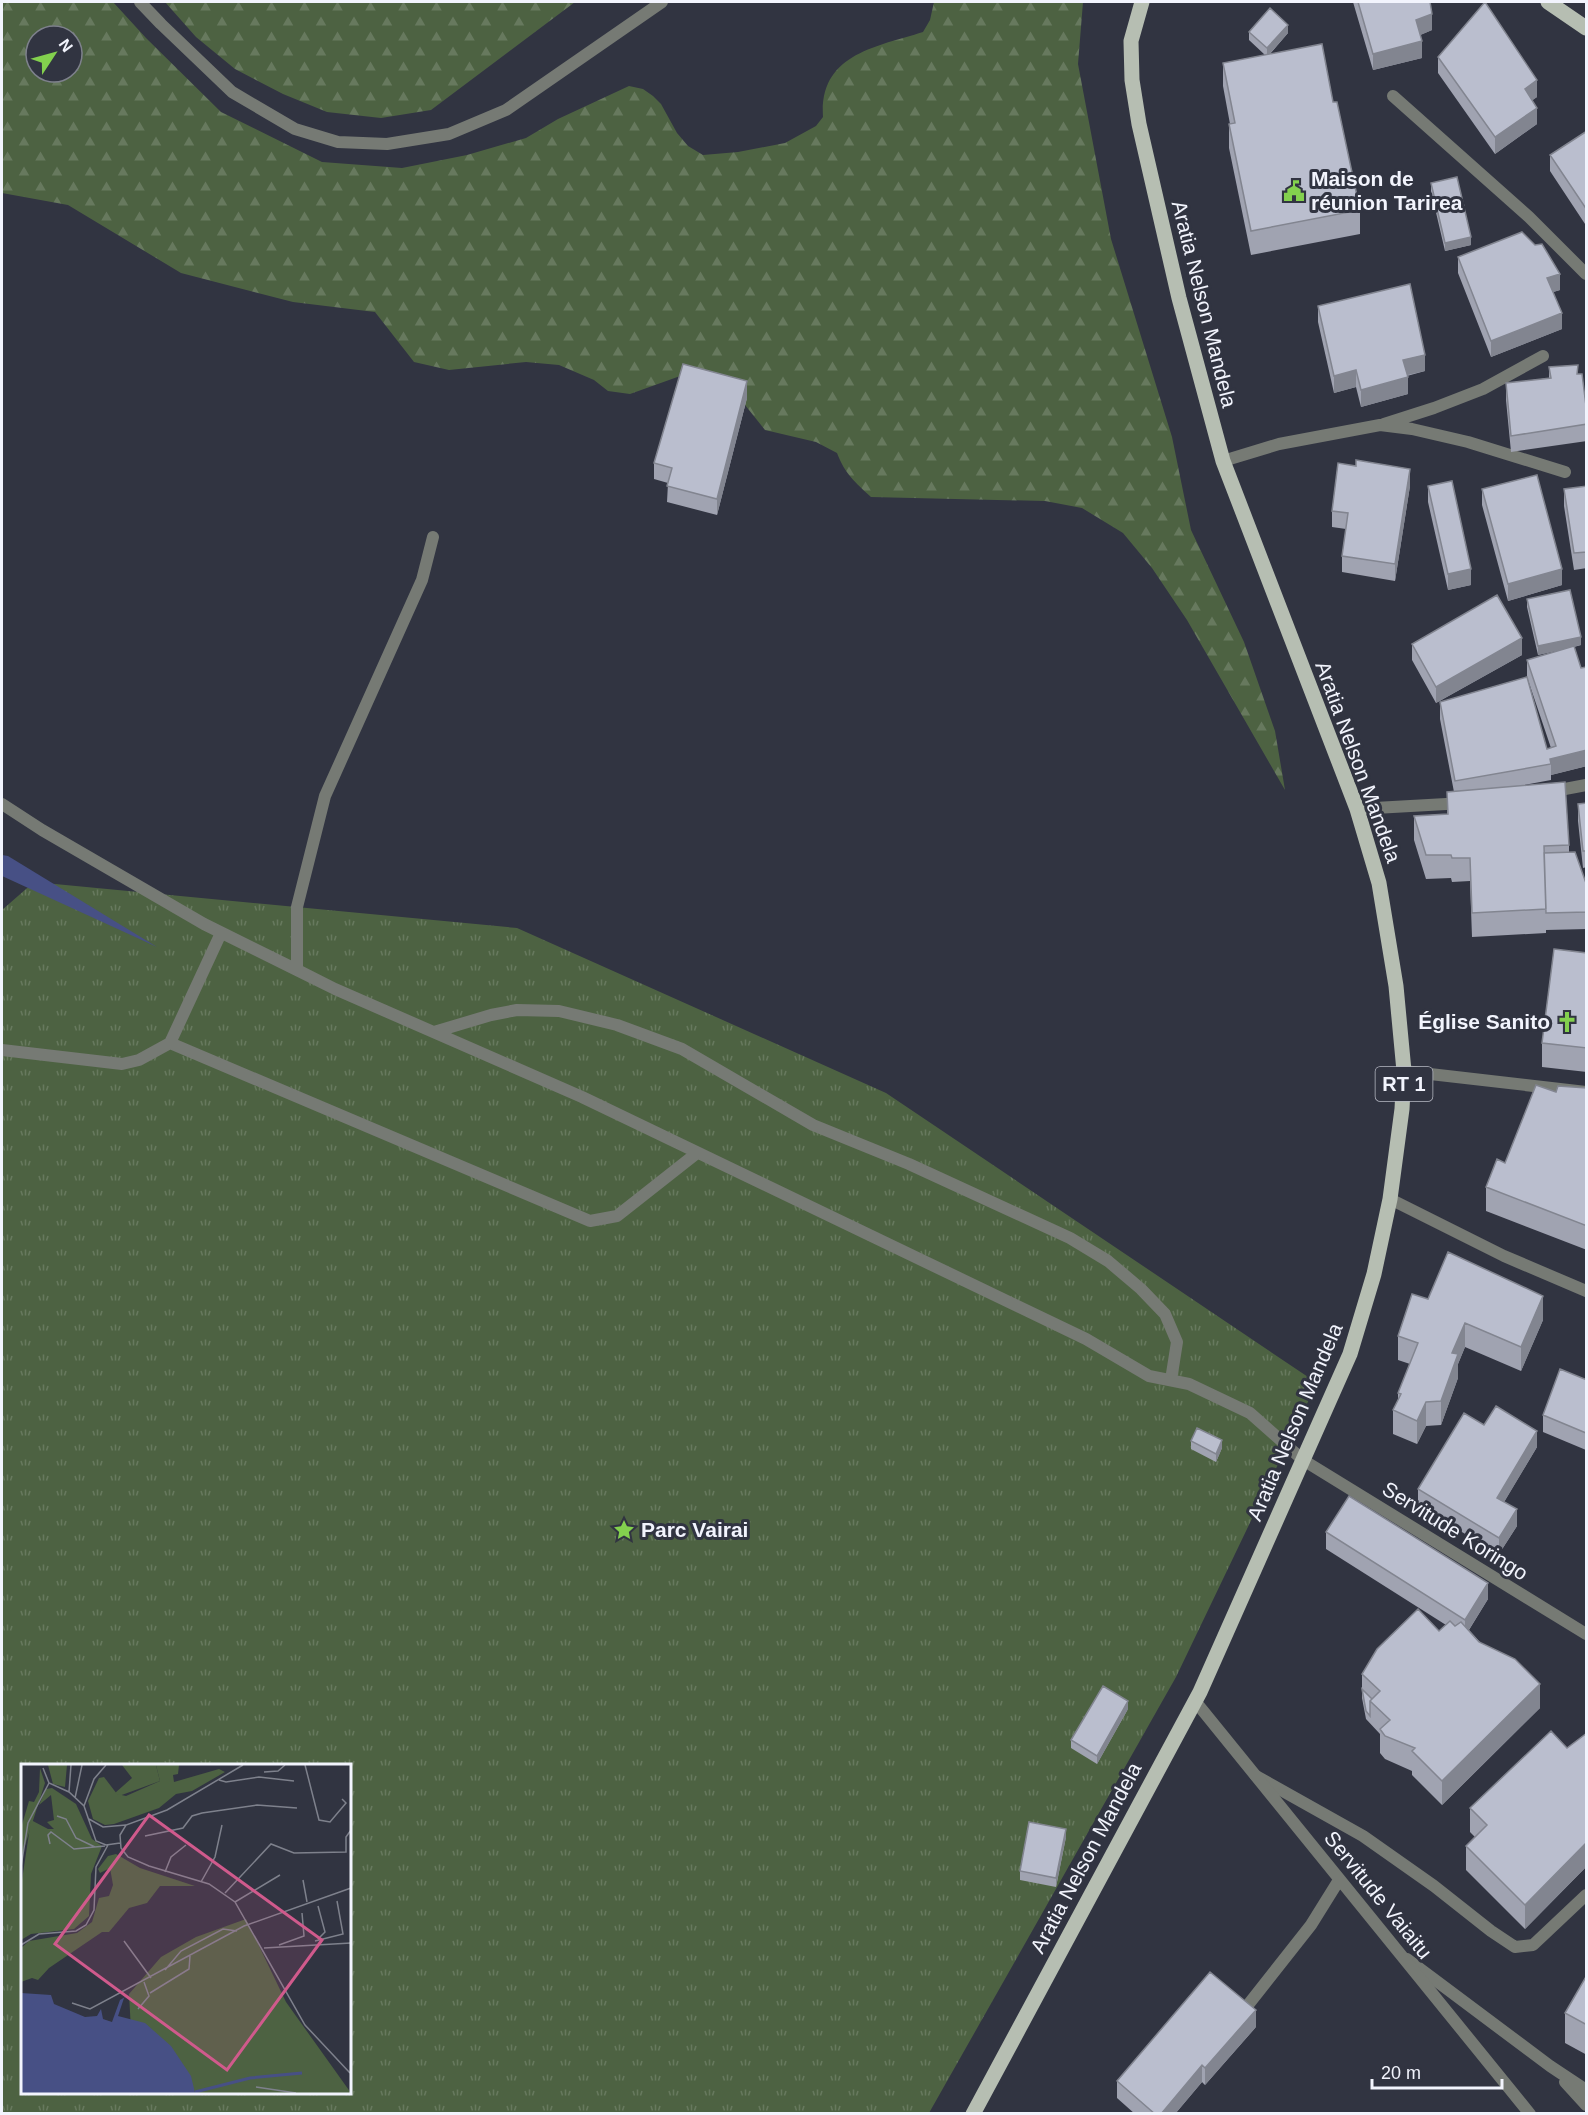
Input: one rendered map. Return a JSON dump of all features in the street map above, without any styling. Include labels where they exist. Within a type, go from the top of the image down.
[{"type":"main road","name":"Aratia Nelson Mandela","points":[[973,2114],[1195,1701],[1350,1354],[1374,1274],[1390,1199],[1402,1109],[1404,1071],[1396,986],[1379,883],[1357,809],[1223,461],[1179,298],[1139,124],[1132,80],[1131,40],[1142,2]]},
{"type":"main road","points":[[1548,2],[1587,28]]},
{"type":"street","points":[[140,2],[232,92],[295,129],[338,142],[387,144],[449,134],[506,110],[662,2]]},
{"type":"street","points":[[1393,96],[1529,217],[1587,274]]},
{"type":"street","points":[[1223,461],[1279,444],[1380,425],[1434,408],[1484,388],[1543,356]]},
{"type":"street","points":[[1380,425],[1423,431],[1468,442],[1565,472]]},
{"type":"street","points":[[297,970],[297,907],[326,796],[422,580],[433,537]]},
{"type":"street","points":[[1540,794],[1587,785]]},
{"type":"street","points":[[1357,809],[1473,802]]},
{"type":"street","name":"Servitude Koringo","points":[[2,804],[52,836],[221,933],[297,970],[582,1097],[1086,1339],[1149,1376],[1189,1384],[1250,1413],[1303,1460],[1587,1634]]},
{"type":"street","points":[[2,1050],[122,1064],[139,1060],[170,1043],[221,933]]},
{"type":"street","points":[[434,1032],[518,1010],[559,1011],[617,1025],[682,1049],[813,1125],[909,1164],[1070,1238],[1108,1261],[1142,1289],[1165,1314],[1177,1342],[1171,1380]]},
{"type":"street","points":[[170,1043],[590,1221],[617,1216],[697,1153]]},
{"type":"street","points":[[1404,1071],[1587,1092]]},
{"type":"street","points":[[1390,1199],[1504,1256],[1587,1291]]},
{"type":"street","name":"Servitude Vaiaitu","points":[[1195,1701],[1530,2114]]},
{"type":"street","points":[[1256,1776],[1363,1836],[1515,1947],[1533,1946],[1587,1895]]},
{"type":"street","points":[[1244,2010],[1311,1925],[1339,1880]]},
{"type":"street","points":[[1404,1956],[1550,2066],[1587,2090]]},
{"type":"street","points":[[1550,2066],[1587,2105]]},
{"type":"green space","points":[[2,2],[113,2],[221,112],[322,162],[402,168],[467,155],[526,138],[558,119],[629,86],[643,89],[653,96],[661,104],[677,133],[688,146],[703,155],[738,152],[785,143],[816,126],[823,117],[824,96],[830,79],[840,66],[870,49],[923,32],[930,20],[934,2],[1083,2],[1078,64],[1111,239],[1172,437],[1191,530],[1244,642],[1275,731],[1285,790],[1187,620],[1152,568],[1123,533],[1082,508],[1045,501],[871,497],[847,472],[837,453],[816,442],[765,430],[729,385],[683,375],[630,394],[608,391],[594,380],[559,365],[526,362],[449,370],[414,362],[375,312],[293,302],[181,273],[68,205],[2,193]]},
{"type":"green space","points":[[165,2],[575,2],[431,110],[381,118],[327,112],[283,94],[235,69],[196,37]]},
{"type":"green space","name":"Parc Vairai","points":[[34,882],[517,928],[886,1093],[1317,1383],[1176,1677],[929,2113],[2,2114],[2,910]]},
{"type":"water","points":[[2,855],[8,856],[157,947],[2,876]]},
{"type":"building","points":[[1358,2],[1430,2],[1432,14],[1416,20],[1422,41],[1373,54]]},
{"type":"building","points":[[1485,2],[1537,80],[1525,89],[1537,108],[1495,137],[1438,57]]},
{"type":"building","points":[[1270,8],[1288,25],[1267,48],[1249,32]]},
{"type":"building","name":"Maison de réunion Tarirea","points":[[1322,44],[1333,102],[1337,102],[1360,210],[1251,231],[1229,124],[1235,123],[1223,63]]},
{"type":"building","points":[[1587,131],[1587,210],[1550,155]]},
{"type":"building","points":[[1457,177],[1471,237],[1445,243],[1431,183]]},
{"type":"building","points":[[1522,232],[1535,245],[1542,244],[1560,274],[1547,278],[1562,313],[1491,341],[1458,257]]},
{"type":"building","points":[[1410,284],[1425,355],[1403,360],[1408,377],[1361,390],[1356,370],[1334,376],[1318,306]]},
{"type":"building","points":[[683,364],[747,381],[717,499],[667,486],[672,468],[654,463]]},
{"type":"building","points":[[1578,365],[1577,374],[1582,374],[1587,424],[1511,436],[1506,383],[1551,378],[1549,367]]},
{"type":"building","points":[[1356,460],[1410,469],[1395,564],[1342,556],[1348,513],[1332,511],[1338,463],[1356,466]]},
{"type":"building","points":[[1537,475],[1562,569],[1508,584],[1482,489]]},
{"type":"building","points":[[1452,481],[1471,569],[1448,574],[1428,486]]},
{"type":"building","points":[[1587,486],[1587,552],[1574,553],[1564,489]]},
{"type":"building","points":[[1570,590],[1581,637],[1538,646],[1527,599]]},
{"type":"building","points":[[1497,595],[1522,638],[1436,687],[1412,644]]},
{"type":"building","points":[[1574,646],[1581,668],[1587,667],[1587,750],[1550,759],[1551,764],[1455,781],[1440,702],[1527,677],[1547,749],[1556,746],[1527,660]]},
{"type":"building","points":[[1565,782],[1569,845],[1544,846],[1546,909],[1472,913],[1470,858],[1426,855],[1414,816],[1448,814],[1447,792]]},
{"type":"building","points":[[1587,803],[1587,851],[1583,851],[1578,804]]},
{"type":"building","points":[[1575,852],[1587,886],[1587,912],[1546,913],[1544,853]]},
{"type":"building","name":"Église Sanito","points":[[1554,949],[1587,953],[1587,1048],[1542,1043]]},
{"type":"building","points":[[1536,1085],[1556,1092],[1558,1086],[1587,1088],[1587,1226],[1486,1187],[1497,1159],[1505,1163]]},
{"type":"building","points":[[1448,1252],[1543,1296],[1521,1347],[1465,1323],[1452,1353],[1458,1354],[1441,1401],[1426,1402],[1417,1421],[1393,1410],[1401,1394],[1398,1393],[1418,1343],[1398,1336],[1412,1294],[1428,1299]]},
{"type":"building","points":[[1560,1369],[1587,1380],[1586,1433],[1543,1415]]},
{"type":"building","points":[[1496,1406],[1537,1431],[1497,1498],[1517,1509],[1499,1538],[1418,1489],[1464,1413],[1484,1425]]},
{"type":"building","points":[[1197,1428],[1222,1440],[1216,1454],[1191,1441]]},
{"type":"building","points":[[1349,1496],[1488,1583],[1465,1620],[1326,1532]]},
{"type":"building","points":[[1418,1609],[1439,1631],[1450,1621],[1455,1626],[1461,1622],[1479,1642],[1515,1659],[1540,1684],[1442,1781],[1412,1751],[1415,1748],[1385,1736],[1380,1729],[1390,1720],[1370,1701],[1380,1691],[1362,1674],[1377,1649]]},
{"type":"building","points":[[1103,1686],[1128,1701],[1097,1756],[1071,1740]]},
{"type":"building","points":[[1362,1689],[1372,1699],[1370,1716],[1366,1711]]},
{"type":"building","points":[[1551,1731],[1567,1748],[1587,1733],[1587,1842],[1525,1905],[1466,1846],[1487,1825],[1470,1808]]},
{"type":"building","points":[[1029,1822],[1066,1829],[1056,1878],[1020,1871]]},
{"type":"building","points":[[1210,1972],[1256,2010],[1205,2068],[1202,2065],[1161,2114],[1155,2114],[1117,2081]]},
{"type":"building","points":[[1587,1975],[1587,2025],[1565,2013]]},
{"type":"place","name":"Maison de réunion Tarirea","points":[[1294,191]]},
{"type":"place","name":"Église Sanito","points":[[1567,1022]]},
{"type":"place","name":"Parc Vairai","points":[[624,1530]]}]
